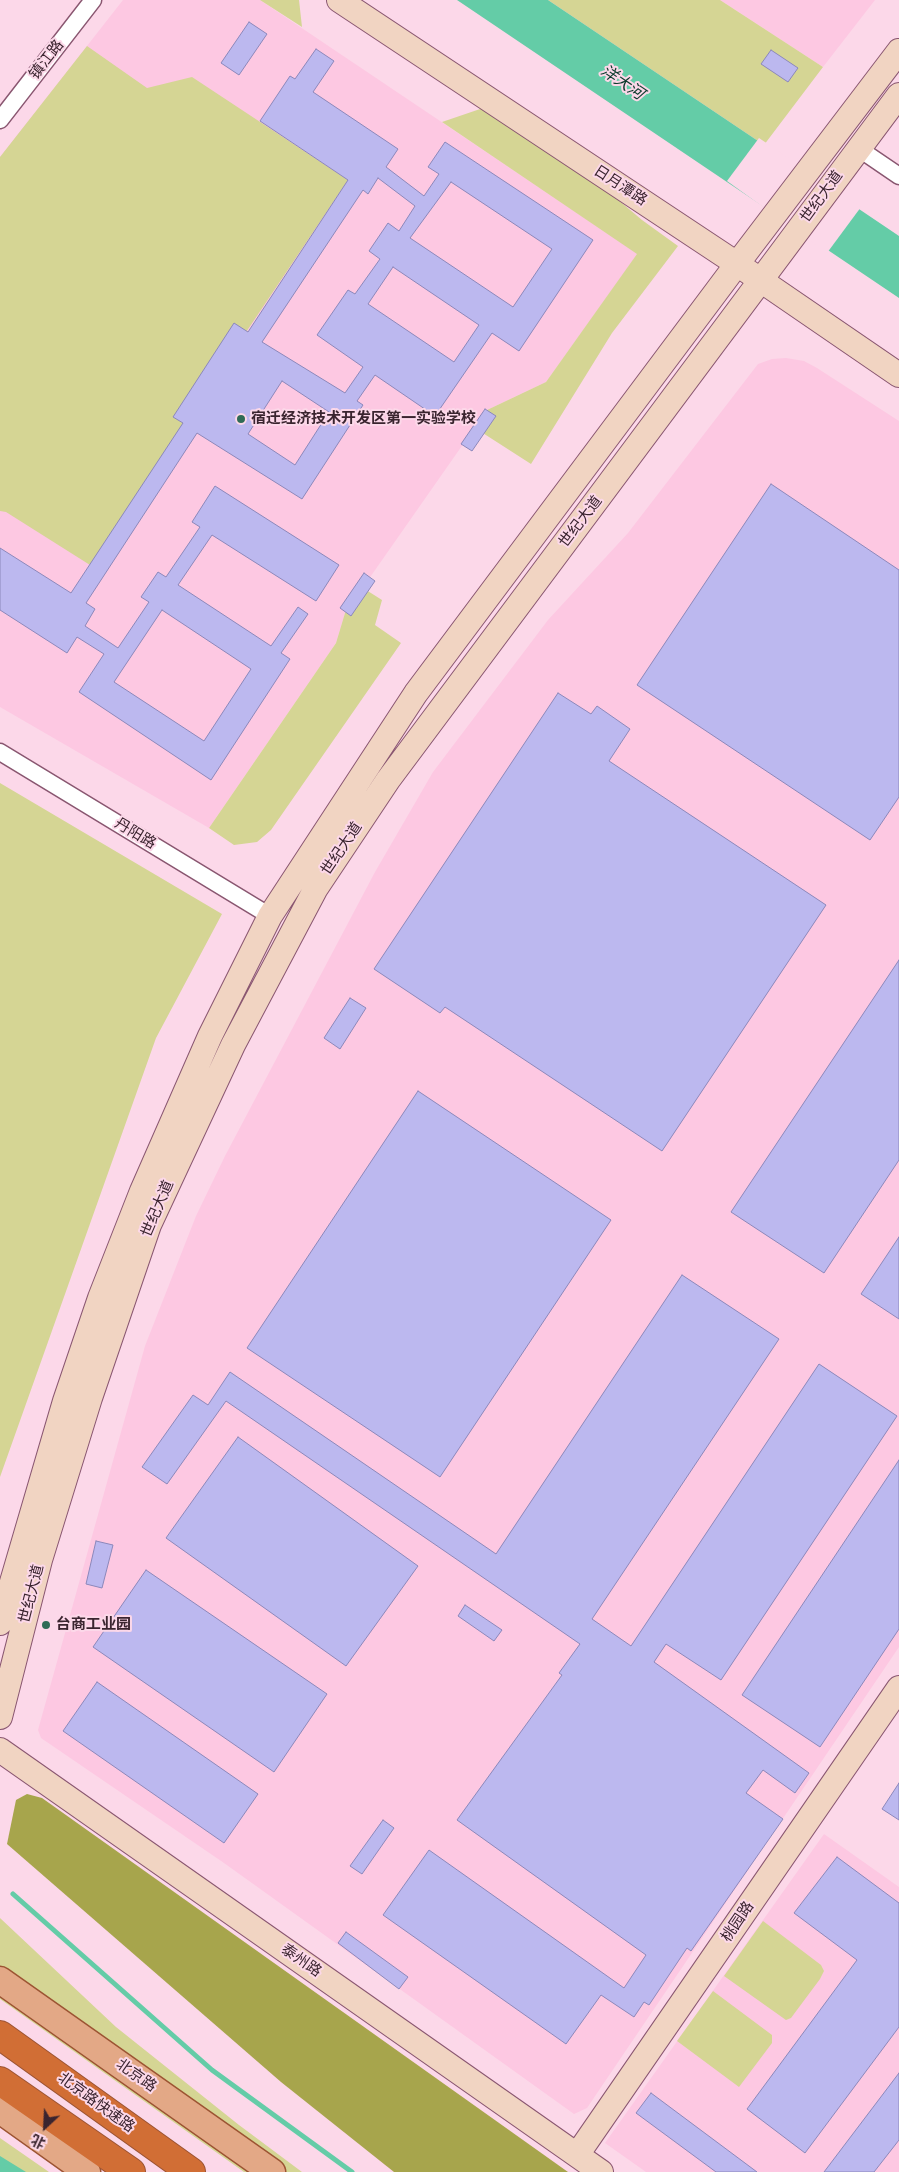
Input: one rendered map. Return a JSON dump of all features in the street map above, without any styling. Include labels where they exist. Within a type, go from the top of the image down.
[{"type":"highway","name":"北京路快速路","points":[[0,2035],[191,2172]]},
{"type":"highway","points":[[0,2081],[131,2172]]},
{"type":"main road","name":"北京路","points":[[0,1980],[272,2172]]},
{"type":"main road","points":[[0,2110],[87,2172]]},
{"type":"street","name":"镇江路","points":[[0,120],[93,0]]},
{"type":"street","name":"日月潭路","points":[[339,0],[737,264],[899,375]]},
{"type":"street","name":"世纪大道","points":[[0,1622],[65,1401],[97,1307],[142,1191],[202,1054],[270,916],[416,693],[899,51]]},
{"type":"street","name":"世纪大道","points":[[0,1717],[40,1560],[90,1398],[149,1225],[233,1045],[307,903],[388,780],[899,95]]},
{"type":"street","points":[[858,148],[899,176]]},
{"type":"street","name":"丹阳路","points":[[0,752],[270,916]]},
{"type":"street","name":"桃园路","points":[[577,2155],[899,1688]]},
{"type":"street","name":"泰州路","points":[[0,1750],[601,2172]]},
{"type":"shaded area","name":"宿迁经济技术开发区第一实验学校","points":[[123,0],[260,0],[638,254],[546,382],[487,410],[345,613],[336,643],[209,828],[0,707],[0,157]]},
{"type":"shaded area","points":[[260,0],[299,0],[302,27]]},
{"type":"shaded area","points":[[548,0],[720,0],[823,67],[764,145]]},
{"type":"shaded area","points":[[720,0],[875,0],[823,67]]},
{"type":"shaded area","points":[[87,46],[147,88],[192,77],[348,180],[90,565],[6,512],[0,511],[0,157]]},
{"type":"shaded area","points":[[483,108],[616,198],[678,246],[612,333],[531,464],[475,428],[487,410],[546,382],[637,254],[442,122]]},
{"type":"shaded area","points":[[786,358],[804,361],[817,368],[899,421],[899,1647],[587,2108],[574,2114],[224,1863],[41,1738],[38,1730],[145,1346],[196,1216],[225,1156],[375,872],[433,772],[548,620],[628,533],[758,364],[772,359]]},
{"type":"shaded area","points":[[363,588],[382,600],[375,625],[401,643],[271,830],[257,842],[234,845],[209,828],[336,643],[345,613]]},
{"type":"shaded area","points":[[0,783],[222,914],[156,1038],[0,1477]]},
{"type":"shaded area","points":[[27,1794],[42,1798],[568,2172],[394,2172],[281,2082],[7,1844],[16,1800]]},
{"type":"shaded area","points":[[824,1834],[899,1887],[899,2172],[646,2172],[605,2143]]},
{"type":"shaded area","points":[[0,1918],[116,2027],[239,2125],[302,2172],[244,2172],[0,1999]]},
{"type":"shaded area","points":[[763,1921],[821,1965],[824,1971],[791,2018],[786,2020],[724,1976]]},
{"type":"shaded area","points":[[713,1991],[772,2035],[772,2043],[739,2087],[677,2041]]},
{"type":"shaded area","points":[[0,2138],[49,2172],[0,2172]]},
{"type":"water","name":"洋大河","points":[[457,0],[548,0],[899,236],[899,298]]},
{"type":"water","points":[[0,2156],[26,2172],[0,2172]]},
{"type":"pier","points":[[759,138],[861,207],[827,253],[727,181]]},
{"type":"building","points":[[249,22],[267,34],[239,75],[221,63]]},
{"type":"building","points":[[316,49],[334,61],[313,92],[398,149],[386,167],[424,196],[439,174],[428,167],[445,142],[593,240],[519,351],[492,333],[435,416],[375,375],[357,401],[363,405],[302,499],[197,433],[86,603],[95,609],[85,626],[118,648],[149,602],[141,597],[158,572],[166,577],[200,527],[192,522],[215,486],[339,565],[316,601],[212,535],[178,585],[271,646],[298,607],[308,614],[281,653],[290,659],[211,780],[79,692],[104,654],[77,637],[67,653],[0,610],[0,548],[71,593],[183,423],[173,417],[234,323],[248,332],[348,180],[260,121],[290,76],[295,79]],"holes":[[[378,178],[415,206],[399,231],[388,223],[369,251],[380,259],[355,294],[348,290],[317,335],[363,367],[345,393],[262,342],[363,190],[368,194]],[[451,182],[552,249],[513,307],[410,238]],[[393,267],[479,325],[454,362],[368,304]],[[282,381],[329,412],[295,465],[248,434]],[[162,610],[251,669],[204,741],[114,682]]]},
{"type":"building","points":[[771,50],[798,68],[788,82],[761,64]]},
{"type":"building","points":[[485,409],[496,416],[472,451],[461,444]]},
{"type":"building","points":[[771,484],[899,570],[899,797],[870,840],[637,685]]},
{"type":"building","points":[[364,573],[375,581],[351,616],[340,608]]},
{"type":"building","points":[[558,693],[591,714],[597,706],[630,729],[609,761],[826,905],[662,1151],[445,1007],[440,1013],[374,969]]},
{"type":"building","points":[[899,960],[899,1160],[824,1273],[731,1212]]},
{"type":"building","points":[[350,998],[366,1008],[340,1049],[324,1038]]},
{"type":"building","points":[[418,1091],[611,1220],[440,1477],[247,1348]]},
{"type":"building","points":[[899,1237],[899,1319],[861,1294]]},
{"type":"building","points":[[682,1275],[779,1339],[592,1619],[631,1646],[819,1364],[897,1416],[721,1680],[666,1644],[654,1662],[809,1773],[795,1793],[763,1770],[746,1793],[783,1819],[691,1951],[687,1948],[649,2005],[644,2002],[634,2017],[601,1995],[566,2044],[383,1915],[429,1850],[624,1988],[646,1955],[457,1820],[562,1675],[559,1673],[580,1644],[226,1401],[167,1484],[142,1467],[193,1395],[208,1405],[230,1372],[496,1554]]},
{"type":"building","points":[[238,1437],[418,1566],[346,1666],[166,1538]]},
{"type":"building","points":[[899,1460],[899,1629],[820,1747],[742,1695]]},
{"type":"building","points":[[96,1541],[113,1545],[102,1588],[86,1584]]},
{"type":"building","points":[[146,1570],[327,1694],[274,1772],[93,1647]]},
{"type":"building","points":[[465,1605],[502,1630],[494,1641],[458,1616]]},
{"type":"building","points":[[97,1682],[258,1794],[224,1843],[63,1731]]},
{"type":"building","points":[[899,1783],[899,1820],[882,1809]]},
{"type":"building","points":[[383,1820],[394,1828],[362,1874],[350,1866]]},
{"type":"building","points":[[837,1857],[899,1903],[899,2027],[805,2153],[747,2109],[857,1960],[794,1913]]},
{"type":"building","points":[[346,1932],[408,1977],[399,1989],[338,1943]]},
{"type":"building","points":[[899,2073],[899,2140],[874,2172],[824,2172]]},
{"type":"building","points":[[651,2093],[757,2172],[716,2172],[636,2113]]},
{"type":"waterway","points":[[13,1894],[212,2070],[352,2172]]},
{"type":"place","name":"宿迁经济技术开发区第一实验学校","points":[[241,419]]},
{"type":"place","name":"台商工业园","points":[[46,1625]]}]
